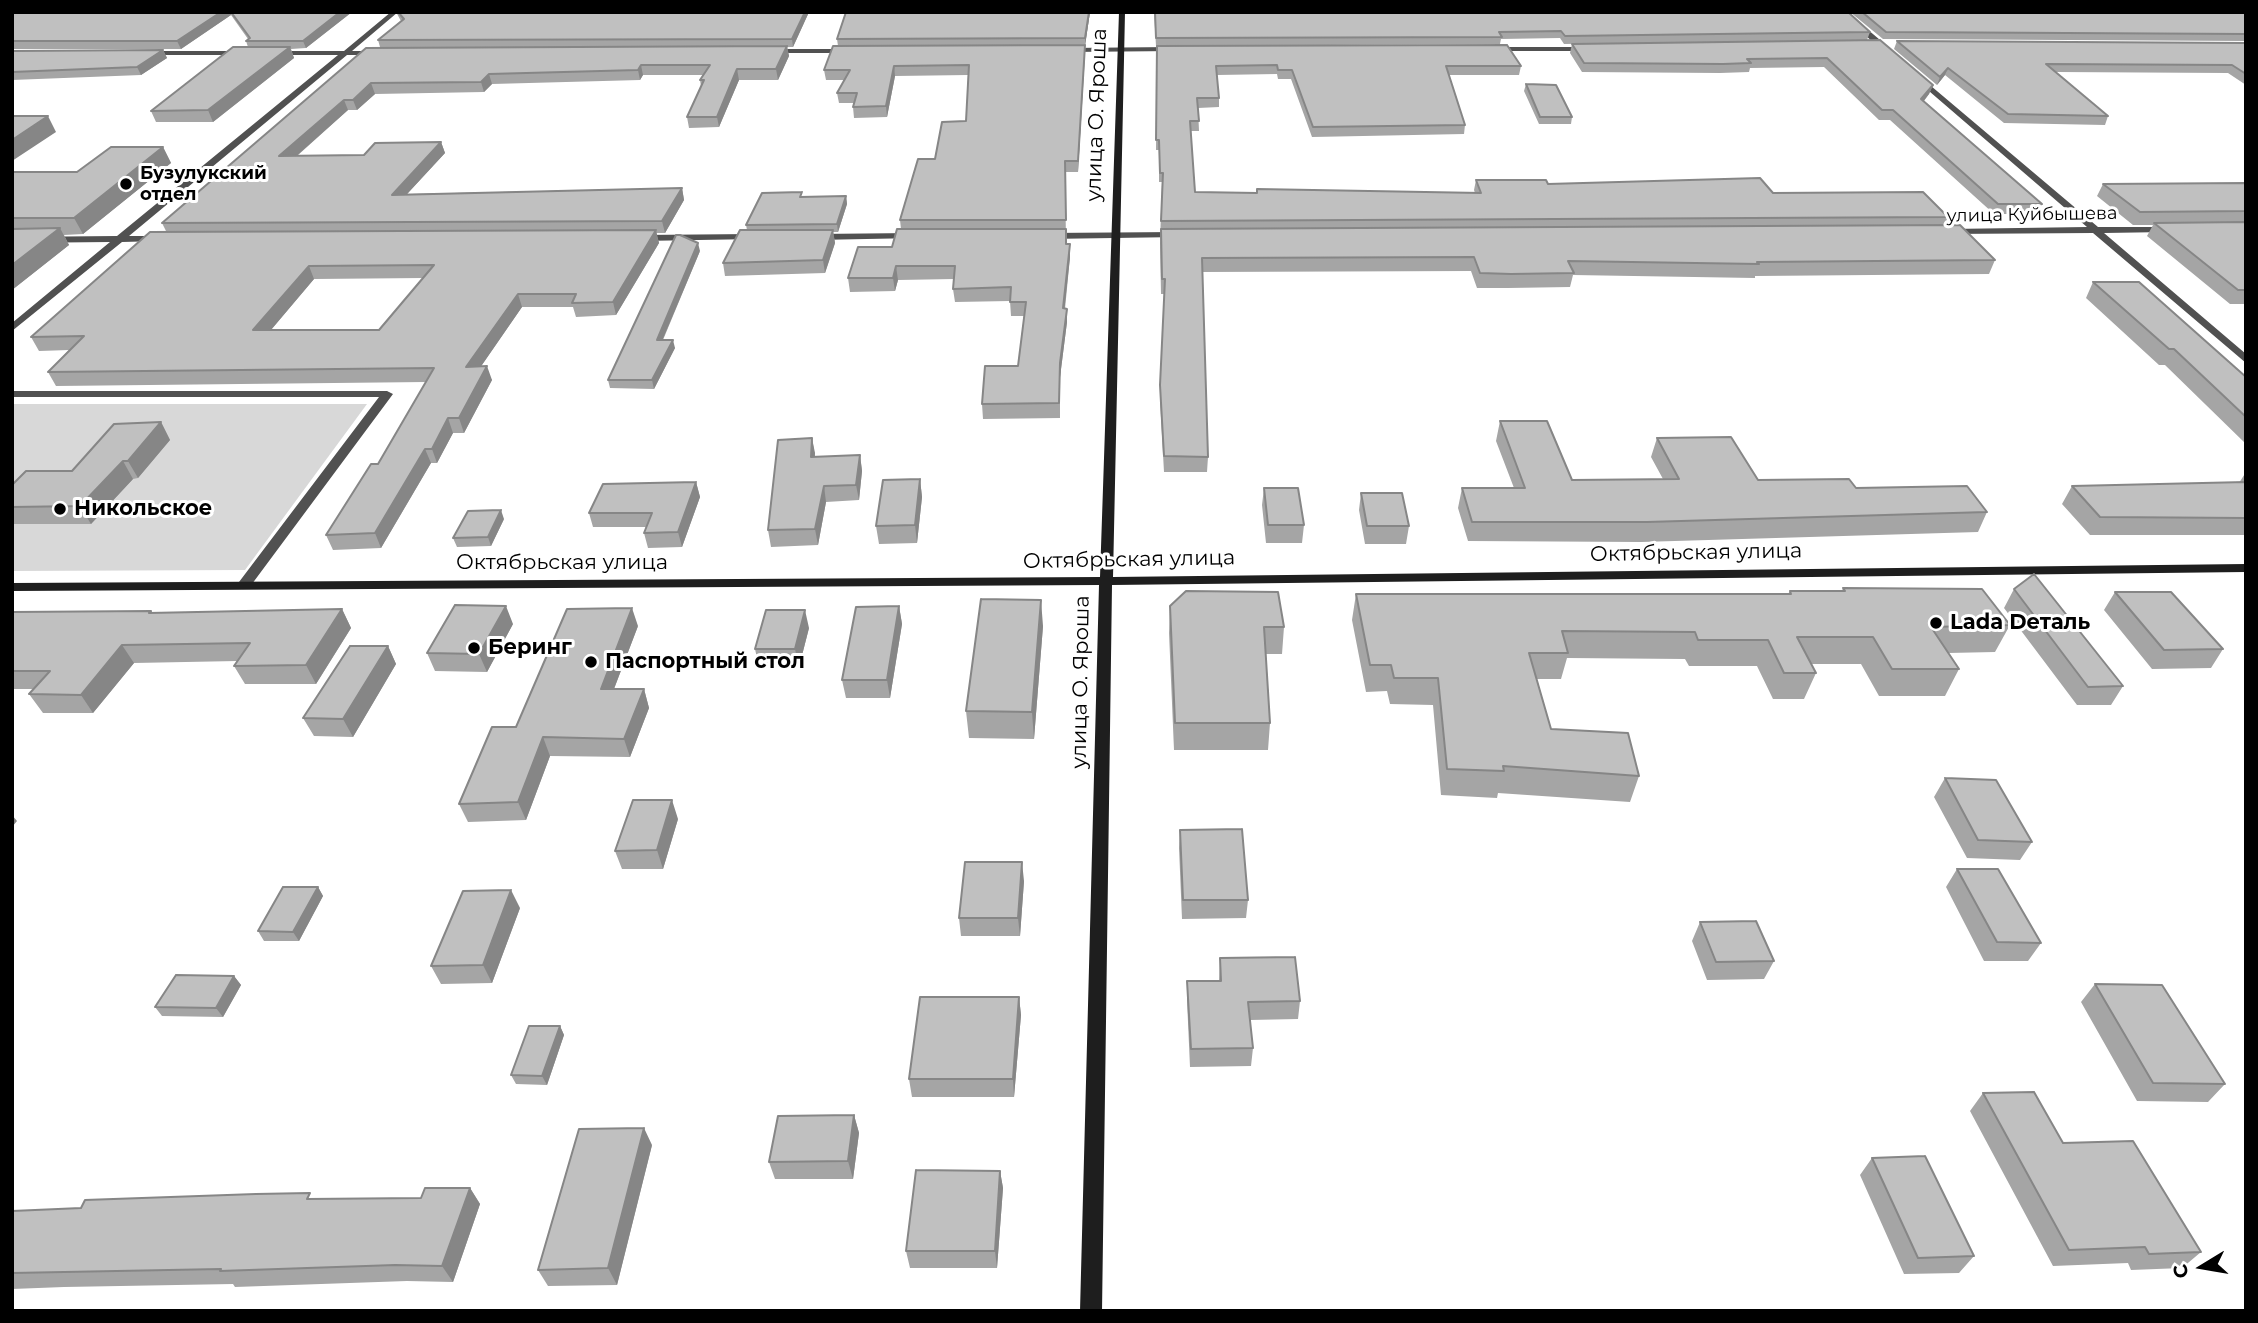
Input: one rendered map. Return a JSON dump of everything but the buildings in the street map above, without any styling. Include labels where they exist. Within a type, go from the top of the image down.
[{"type":"main road","name":"улица О. Яроша","points":[[1091,1311],[1106,581],[1122,12]]},
{"type":"main road","name":"Октябрьская улица","points":[[12,587],[1106,581],[2246,568]]},
{"type":"street","points":[[12,328],[395,12]]},
{"type":"street","points":[[1843,12],[1901,62]]},
{"type":"street","points":[[1867,45],[1894,44]]},
{"type":"street","points":[[1052,50],[1177,49]]},
{"type":"street","points":[[1483,49],[1595,49]]},
{"type":"street","points":[[761,51],[858,50]]},
{"type":"street","points":[[137,54],[249,53]]},
{"type":"street","points":[[262,53],[387,53]]},
{"type":"street","points":[[1911,71],[2246,360]]},
{"type":"street","name":"улица Куйбышева","points":[[1944,232],[2176,229]]},
{"type":"street","points":[[1032,236],[1185,235]]},
{"type":"street","points":[[810,237],[921,236]]},
{"type":"street","points":[[629,238],[768,237]]},
{"type":"street","points":[[12,240],[176,239]]},
{"type":"street","points":[[12,394],[387,394],[244,586]]},
{"type":"shaded area","points":[[12,404],[367,404],[245,570],[12,571]]},
{"type":"place","name":"Бузулукский отдел","points":[[126,184]]},
{"type":"place","name":"Никольское","points":[[60,509]]},
{"type":"place","name":"Lada Dеталь","points":[[1936,623]]},
{"type":"place","name":"Беринг","points":[[474,648]]},
{"type":"place","name":"Паспортный стол","points":[[591,662]]}]
